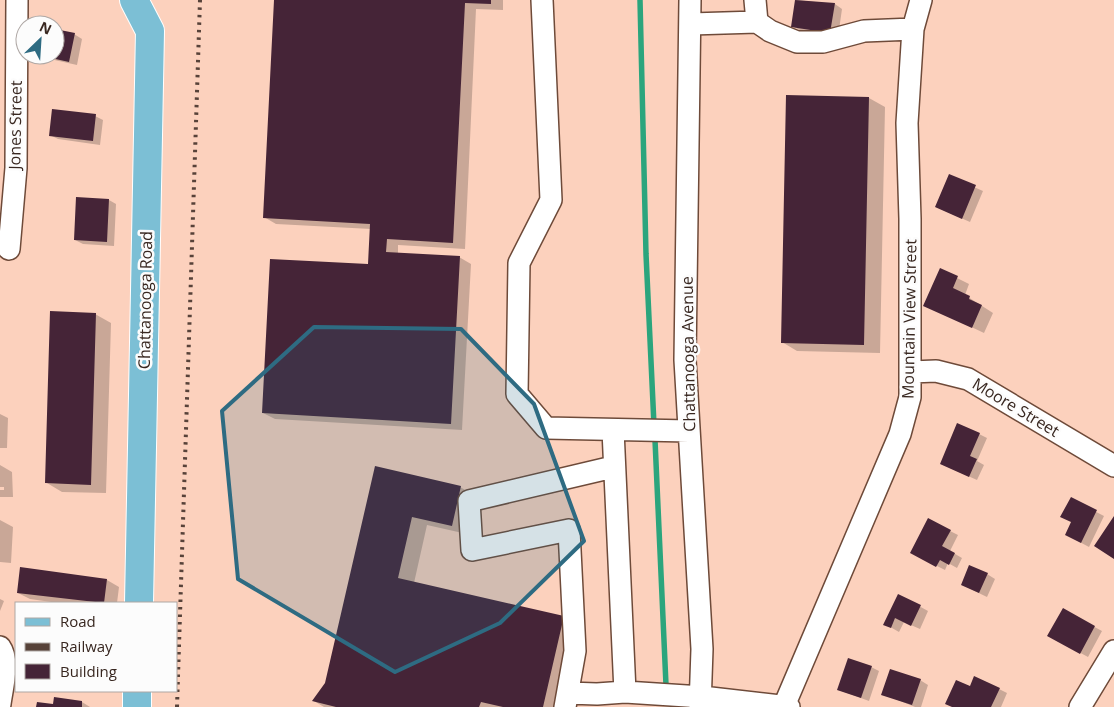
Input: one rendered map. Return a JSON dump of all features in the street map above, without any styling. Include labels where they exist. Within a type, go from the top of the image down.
[{"type":"main road","name":"Chattanooga Road","points":[[134,0],[150,31],[139,602]]},
{"type":"main road","points":[[137,692],[137,707]]},
{"type":"street","name":"Jones Street","points":[[8,249],[8,168],[16,0]]},
{"type":"street","points":[[542,0],[551,200],[519,263],[517,394],[546,428],[689,431]]},
{"type":"street","name":"Chattanooga Avenue","points":[[690,0],[685,360],[702,649],[701,702]]},
{"type":"street","points":[[755,0],[757,22]]},
{"type":"street","name":"Mountain View Street","points":[[786,706],[900,434],[910,397],[907,123],[913,29],[921,0]]},
{"type":"street","points":[[691,24],[757,22],[770,31],[797,42],[823,42],[864,31],[913,29]]},
{"type":"street","name":"Moore Street","points":[[911,372],[936,371],[968,379],[1114,466]]},
{"type":"street","points":[[613,430],[613,467],[625,692]]},
{"type":"street","points":[[613,467],[469,501],[472,550],[570,530],[575,651],[566,700],[597,694],[625,692],[701,702],[786,706]]},
{"type":"street","points":[[0,647],[3,651],[4,662],[0,704]]},
{"type":"street","points":[[1080,707],[1114,651]]},
{"type":"highlighted area","points":[[314,327],[461,329],[534,404],[584,541],[500,623],[395,672],[238,579],[222,411]]},
{"type":"building","points":[[274,0],[491,0],[491,4],[465,3],[453,243],[387,239],[386,252],[460,256],[451,424],[262,413],[270,259],[368,264],[370,224],[263,218]]},
{"type":"building","points":[[795,0],[835,3],[830,33],[791,27]]},
{"type":"building","points":[[65,31],[75,33],[69,62],[65,61]]},
{"type":"building","points":[[786,95],[869,97],[864,345],[781,343]]},
{"type":"building","points":[[52,109],[96,114],[93,141],[49,136]]},
{"type":"building","points":[[949,174],[976,185],[962,219],[935,207]]},
{"type":"building","points":[[76,197],[109,199],[107,242],[74,240]]},
{"type":"building","points":[[940,268],[958,276],[953,288],[970,296],[969,299],[982,305],[972,328],[923,306]]},
{"type":"building","points":[[50,311],[96,313],[91,485],[45,483]]},
{"type":"building","points":[[957,423],[980,433],[970,456],[977,459],[969,477],[940,464]]},
{"type":"building","points":[[375,466],[461,486],[452,526],[412,517],[398,578],[564,616],[543,707],[503,707],[481,702],[479,707],[336,707],[312,701],[325,683]]},
{"type":"building","points":[[1071,497],[1097,510],[1081,543],[1065,535],[1071,522],[1060,517]]},
{"type":"building","points":[[1114,516],[1114,559],[1094,546]]},
{"type":"building","points":[[928,518],[951,530],[942,546],[955,553],[949,565],[940,560],[936,567],[910,553]]},
{"type":"building","points":[[969,565],[988,573],[979,593],[961,585]]},
{"type":"building","points":[[20,567],[107,579],[104,602],[17,593]]},
{"type":"building","points":[[898,594],[921,605],[911,626],[895,618],[891,628],[883,625]]},
{"type":"building","points":[[1063,608],[1095,626],[1080,654],[1047,636]]},
{"type":"building","points":[[848,658],[872,666],[861,698],[837,690]]},
{"type":"building","points":[[890,669],[921,679],[912,705],[881,695]]},
{"type":"building","points":[[974,676],[1000,688],[991,707],[952,707],[945,704],[956,680],[970,686]]},
{"type":"building","points":[[54,697],[82,701],[82,707],[36,707],[37,702],[53,704]]},
{"type":"waterway","points":[[640,0],[646,254],[654,425]]},
{"type":"waterway","points":[[655,440],[666,685]]},
{"type":"railway","points":[[178,676],[200,0]]},
{"type":"railway","points":[[177,692],[177,707]]}]
